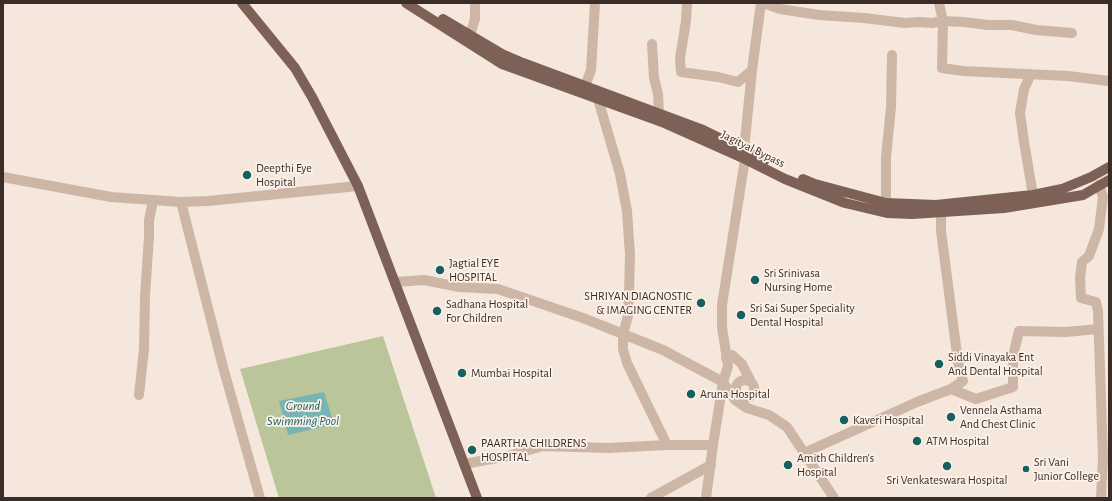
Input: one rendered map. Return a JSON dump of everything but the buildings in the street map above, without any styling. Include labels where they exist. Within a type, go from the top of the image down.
[{"type":"main road","points":[[242,3],[295,68],[312,96],[358,186],[396,282],[476,498]]},
{"type":"main road","name":"Jagityal Bypass","points":[[406,3],[502,64],[662,122],[815,184],[886,208],[1004,208],[1084,195],[1109,180]]},
{"type":"main road","name":"Jagityal Bypass","points":[[417,3],[509,57],[703,130],[744,154]]},
{"type":"main road","name":"Jagityal Bypass","points":[[939,209],[1033,195],[1062,189],[1091,177],[1109,166]]},
{"type":"street","points":[[470,35],[475,19],[475,3]]},
{"type":"street","points":[[585,86],[591,70],[595,3]]},
{"type":"street","points":[[687,3],[686,21],[680,58],[681,72],[718,77],[738,82],[752,70]]},
{"type":"street","points":[[706,498],[723,382],[728,366],[722,327],[722,305],[744,154],[752,70],[762,3],[819,15],[905,23],[932,23],[943,21],[988,25],[1012,25],[1036,30],[1072,33]]},
{"type":"street","points":[[939,3],[943,21],[942,68],[963,71],[1068,76],[1109,81]]},
{"type":"street","points":[[652,44],[654,78],[658,94],[659,114]]},
{"type":"street","points":[[886,208],[886,157],[891,107],[892,55]]},
{"type":"street","points":[[1031,74],[1024,89],[1020,113],[1033,195]]},
{"type":"street","points":[[598,99],[620,174],[627,211],[630,255],[629,294],[628,316],[623,334],[623,348],[627,363],[667,445]]},
{"type":"street","points":[[3,177],[111,197],[181,202],[358,186]]},
{"type":"street","points":[[1099,185],[1103,196],[1099,229],[1089,256],[1082,262],[1080,278],[1081,298],[1096,302],[1098,311],[1103,458],[1101,498]]},
{"type":"street","points":[[139,395],[144,349],[145,296],[150,236],[149,220],[153,201]]},
{"type":"street","points":[[181,202],[223,367],[260,498]]},
{"type":"street","points":[[804,453],[917,402],[951,389],[963,381],[958,362],[939,209]]},
{"type":"street","points":[[396,282],[424,280],[459,287],[498,289],[583,318],[663,350],[723,382],[736,396],[744,398],[753,394],[754,388],[752,382],[742,364],[732,355],[726,358]]},
{"type":"street","points":[[951,389],[976,399],[1013,387],[1013,356],[1019,330],[1066,332],[1098,329]]},
{"type":"street","points":[[750,380],[744,379],[736,384],[736,396],[734,400],[747,408],[769,415],[787,427],[834,498]]},
{"type":"street","points":[[464,464],[508,456],[543,446],[608,448],[667,445],[713,446]]},
{"type":"street","points":[[651,498],[711,465]]},
{"type":"green space","points":[[383,336],[436,498],[279,498],[240,369]]},
{"type":"water","name":"Ground Swimming Pool","points":[[324,392],[334,424],[288,435],[279,401]]},
{"type":"place","name":"Deepthi Eye Hospital","points":[[247,175]]},
{"type":"place","name":"Jagtial EYE HOSPITAL","points":[[440,270]]},
{"type":"place","name":"Sri Srinivasa Nursing Home","points":[[755,280]]},
{"type":"place","name":"SHRIYAN DIAGNOSTIC & IMAGING CENTER","points":[[701,303]]},
{"type":"place","name":"Sadhana Hospital For Children","points":[[437,311]]},
{"type":"place","name":"Sri Sai Super Speciality Dental Hospital","points":[[741,315]]},
{"type":"place","name":"Siddi Vinayaka Ent And Dental Hospital","points":[[939,364]]},
{"type":"place","name":"Mumbai Hospital","points":[[462,373]]},
{"type":"place","name":"Aruna Hospital","points":[[691,394]]},
{"type":"place","name":"Vennela Asthama And Chest Clinic","points":[[951,417]]},
{"type":"place","name":"Kaveri Hospital","points":[[844,420]]},
{"type":"place","name":"ATM Hospital","points":[[917,441]]},
{"type":"place","name":"PAARTHA CHILDRENS HOSPITAL","points":[[472,450]]},
{"type":"place","name":"Amith Children's Hospital","points":[[788,465]]},
{"type":"place","name":"Sri Venkateswara Hospital","points":[[947,466]]},
{"type":"place","name":"Sri Vani Junior College","points":[[1026,469]]}]
